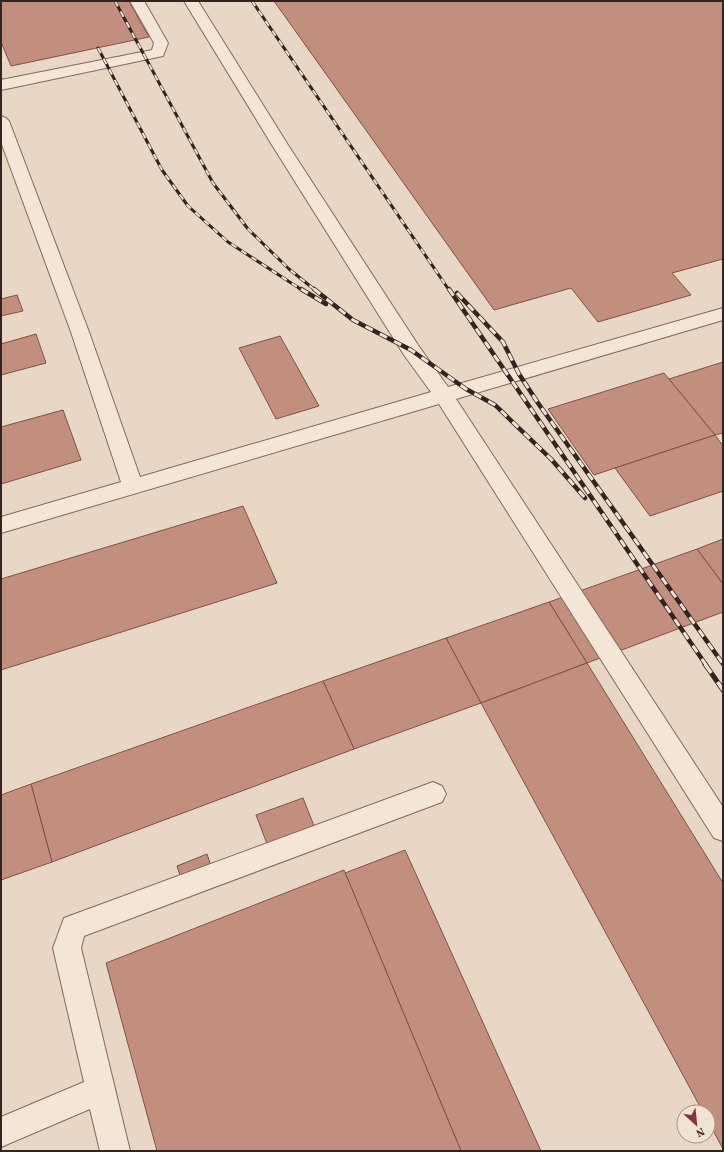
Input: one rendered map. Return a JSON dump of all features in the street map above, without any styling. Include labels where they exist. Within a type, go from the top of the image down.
[{"type":"street","points":[[1,85],[158,53],[161,43],[137,1]]},
{"type":"street","points":[[191,1],[280,145],[402,336],[444,396],[723,829]]},
{"type":"street","points":[[1,121],[80,332],[133,487]]},
{"type":"street","points":[[1,525],[723,314]]},
{"type":"street","points":[[115,1151],[66,948],[74,927],[433,794]]},
{"type":"street","points":[[1,1132],[100,1090]]},
{"type":"building","points":[[1,1],[129,1],[149,37],[11,66],[1,42]]},
{"type":"building","points":[[274,1],[723,1],[723,259],[672,273],[691,295],[598,322],[571,288],[494,310]]},
{"type":"building","points":[[17,295],[23,311],[1,316],[1,299]]},
{"type":"building","points":[[36,334],[46,363],[1,375],[1,344]]},
{"type":"building","points":[[280,336],[319,406],[276,419],[239,348]]},
{"type":"building","points":[[723,362],[723,433],[715,435],[669,379]]},
{"type":"building","points":[[664,373],[715,435],[594,475],[548,409]]},
{"type":"building","points":[[63,410],[81,460],[1,484],[1,427]]},
{"type":"building","points":[[715,435],[723,446],[723,491],[650,516],[615,468]]},
{"type":"building","points":[[243,506],[277,583],[1,670],[1,579]]},
{"type":"building","points":[[723,539],[723,584],[697,549]]},
{"type":"building","points":[[697,549],[723,584],[723,612],[587,663],[549,602]]},
{"type":"building","points":[[549,602],[587,663],[481,703],[446,638]]},
{"type":"building","points":[[446,638],[481,703],[354,749],[323,681]]},
{"type":"building","points":[[587,663],[723,883],[723,1149],[716,1136],[716,1104],[699,1104],[481,703]]},
{"type":"building","points":[[323,681],[354,749],[52,862],[31,784]]},
{"type":"building","points":[[31,784],[52,862],[1,880],[1,795]]},
{"type":"building","points":[[303,798],[316,831],[269,849],[256,815]]},
{"type":"building","points":[[405,850],[541,1151],[461,1151],[345,873]]},
{"type":"building","points":[[207,854],[212,869],[182,881],[177,866]]},
{"type":"building","points":[[344,870],[461,1151],[157,1151],[106,963]]},
{"type":"railway","points":[[115,1],[213,183],[248,229],[289,269],[315,290]]},
{"type":"railway","points":[[252,1],[449,290]]},
{"type":"railway","points":[[98,48],[162,170],[188,206],[228,242],[302,290]]},
{"type":"railway","points":[[301,289],[326,304]]},
{"type":"railway","points":[[314,289],[353,320],[411,350],[466,389],[495,405],[551,459],[585,498]]},
{"type":"railway","points":[[449,289],[706,665]]},
{"type":"railway","points":[[457,293],[503,342],[519,374],[538,403],[723,664]]},
{"type":"railway","points":[[705,664],[723,690]]}]
